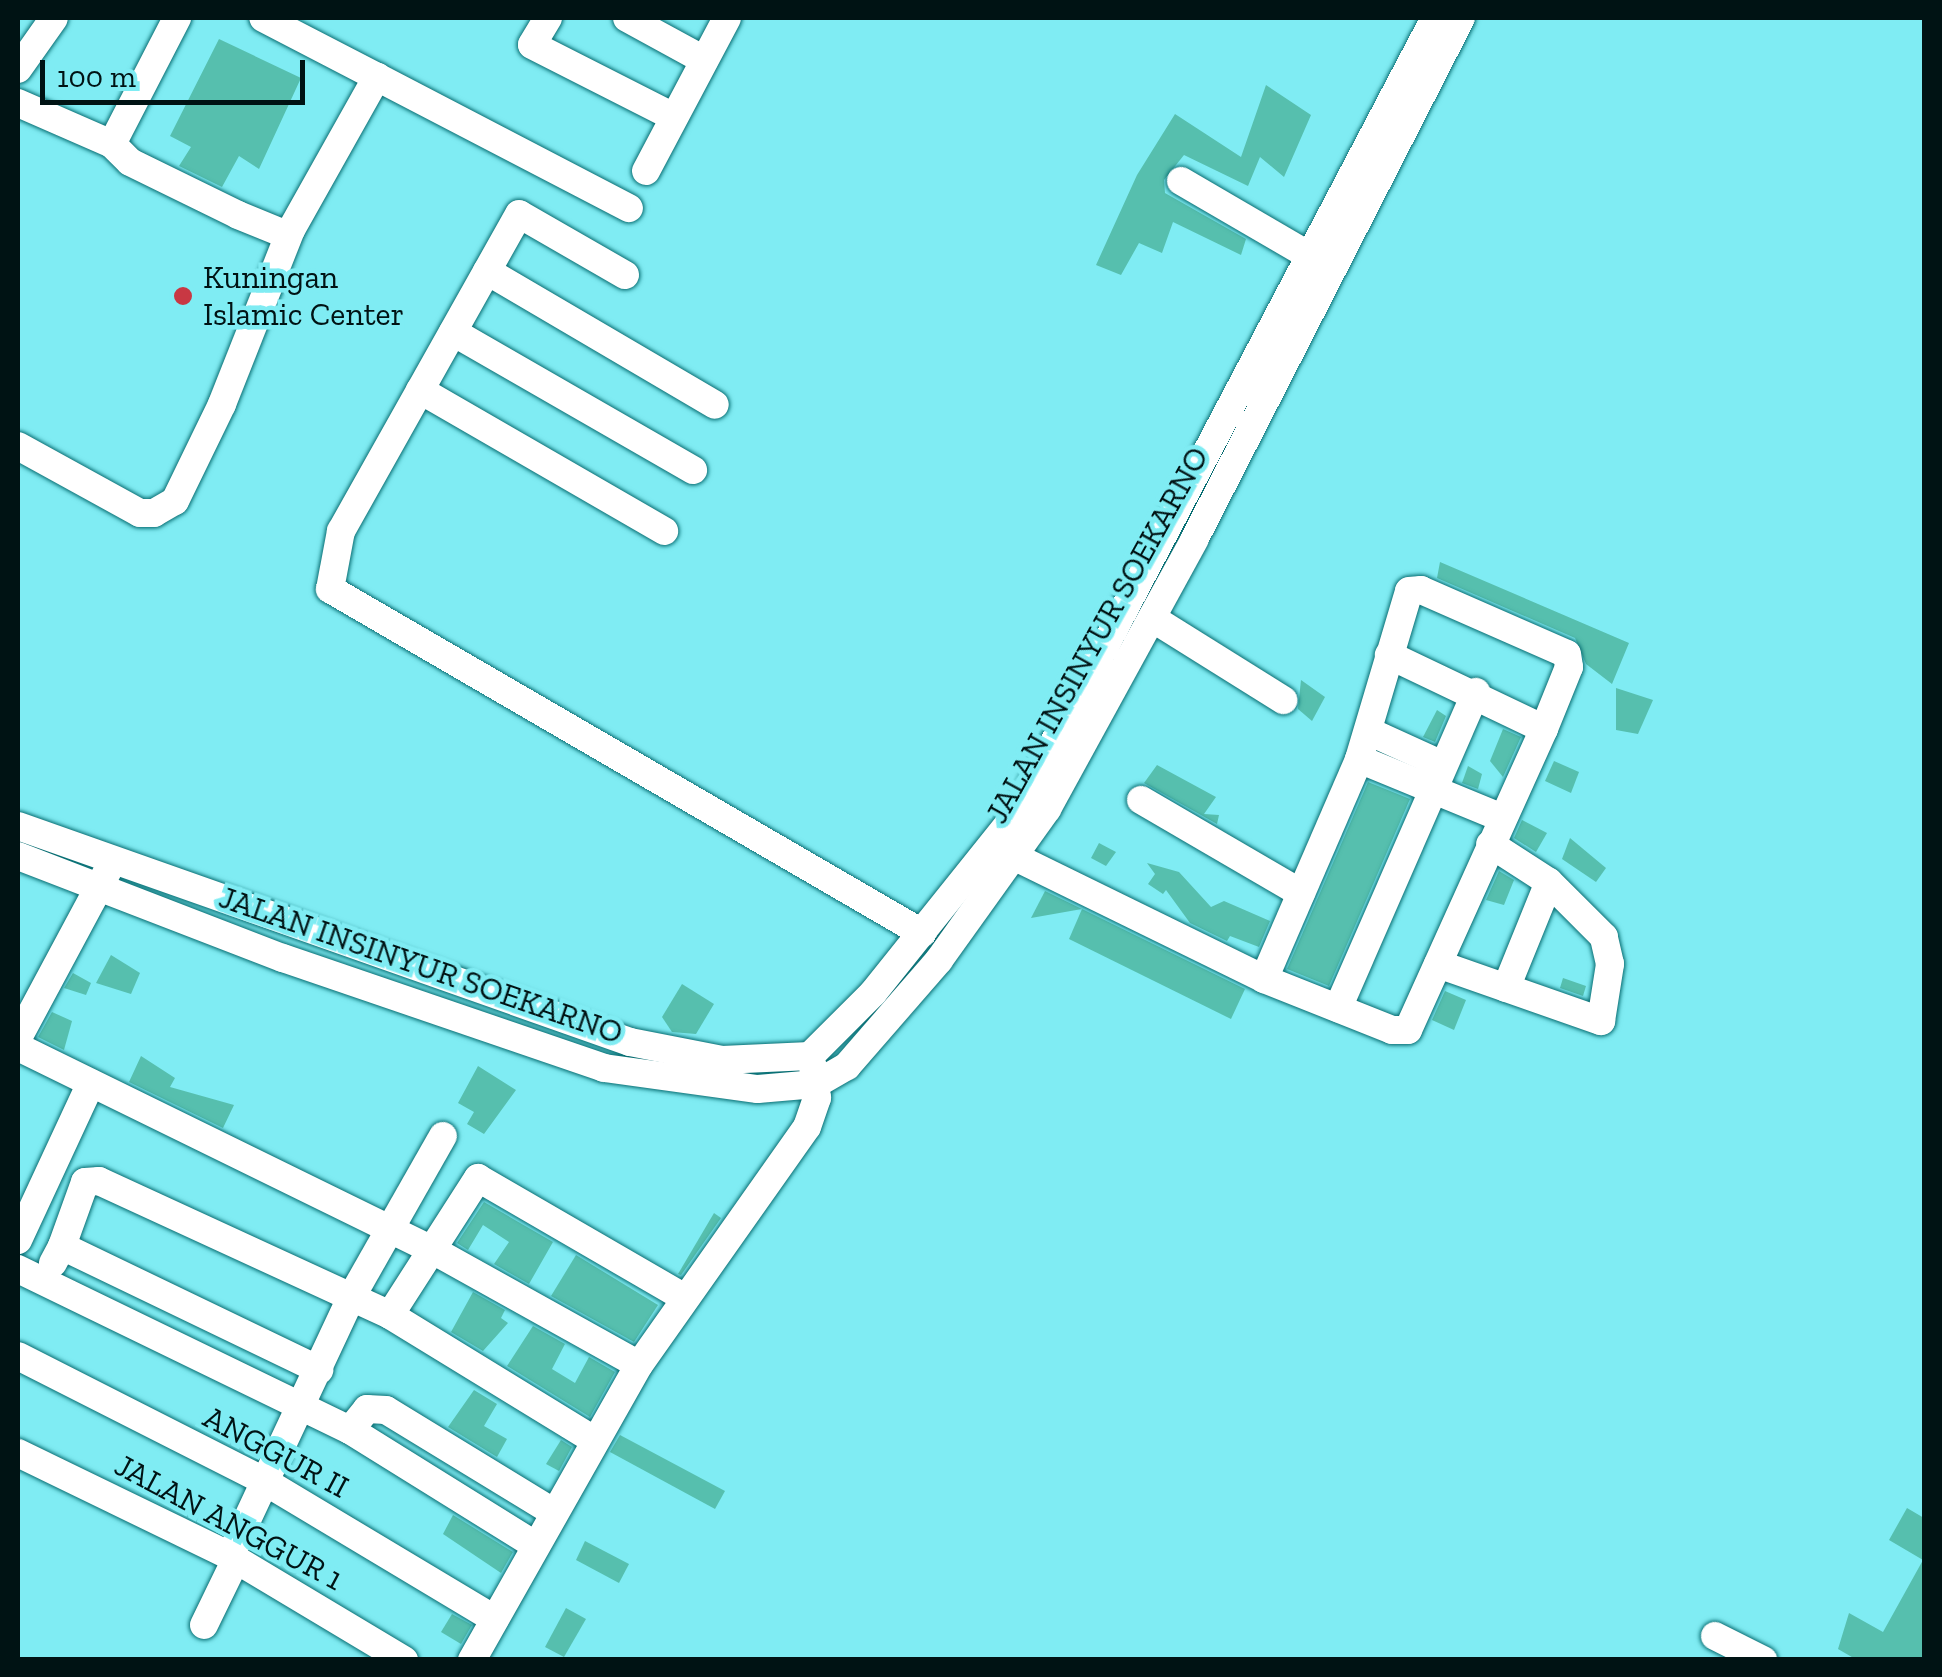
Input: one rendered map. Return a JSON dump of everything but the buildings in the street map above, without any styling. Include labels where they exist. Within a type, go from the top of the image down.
[{"type":"street","points":[[18,69],[54,18]]},
{"type":"street","points":[[112,144],[177,18]]},
{"type":"street","points":[[263,18],[629,208]]},
{"type":"street","points":[[548,18],[532,45],[674,117]]},
{"type":"street","points":[[627,18],[704,60]]},
{"type":"street","points":[[646,171],[727,18]]},
{"type":"street","name":"JALAN INSINYUR SOEKARNO","points":[[18,826],[283,958],[604,1068],[722,1087],[816,1084],[867,1048],[1011,842],[1152,618],[1310,256],[1435,18]]},
{"type":"street","name":"JALAN INSINYUR SOEKARNO","points":[[18,856],[107,873],[296,928],[613,1036],[722,1060],[810,1056],[828,1044],[922,933],[1011,842],[1461,18]]},
{"type":"street","points":[[18,446],[140,512],[154,513],[175,500],[222,404],[291,230],[377,76]]},
{"type":"street","points":[[18,103],[112,144],[130,162],[238,215],[282,233],[291,230]]},
{"type":"street","points":[[1181,181],[1310,256]]},
{"type":"street","points":[[625,275],[519,214],[341,531],[330,589],[922,933]]},
{"type":"street","points":[[488,270],[715,406]]},
{"type":"street","points":[[453,332],[693,470]]},
{"type":"street","points":[[420,390],[664,531]]},
{"type":"street","points":[[1011,842],[1123,897],[1128,909],[1264,979],[1408,1030],[1544,729],[1569,667],[1564,652],[1414,589],[1359,759],[1264,979]]},
{"type":"street","points":[[1152,618],[1284,700]]},
{"type":"street","points":[[1390,655],[1476,692],[1544,729]]},
{"type":"street","points":[[1338,1008],[1476,692]]},
{"type":"street","points":[[1368,731],[1439,777],[1604,937],[1610,964],[1601,1021],[1438,964]]},
{"type":"street","points":[[1359,759],[1439,777]]},
{"type":"street","points":[[1142,800],[1301,893]]},
{"type":"street","points":[[18,1038],[107,873]]},
{"type":"street","points":[[1506,988],[1549,882]]},
{"type":"street","points":[[283,958],[296,928]]},
{"type":"street","points":[[604,1068],[613,1036]]},
{"type":"street","points":[[18,1048],[389,1228],[640,1365]]},
{"type":"street","points":[[472,1660],[534,1545],[640,1365],[807,1127],[816,1084],[810,1056]]},
{"type":"street","points":[[18,1240],[90,1082]]},
{"type":"street","points":[[204,1624],[264,1481],[352,1296],[443,1136]]},
{"type":"street","points":[[534,1545],[350,1430],[31,1273],[62,1246],[85,1182],[93,1178],[390,1315],[594,1440]]},
{"type":"street","points":[[390,1315],[428,1248],[473,1182],[486,1179],[684,1298]]},
{"type":"street","points":[[62,1246],[319,1370]]},
{"type":"street","name":"ANGGUR II","points":[[18,1356],[264,1481],[495,1619]]},
{"type":"street","points":[[350,1430],[367,1410],[386,1410],[553,1512]]},
{"type":"street","name":"JALAN ANGGUR 1","points":[[18,1452],[233,1557],[404,1660]]},
{"type":"street","points":[[1714,1636],[1763,1660]]},
{"type":"place","name":"Kuningan Islamic Center","points":[[183,296]]}]
